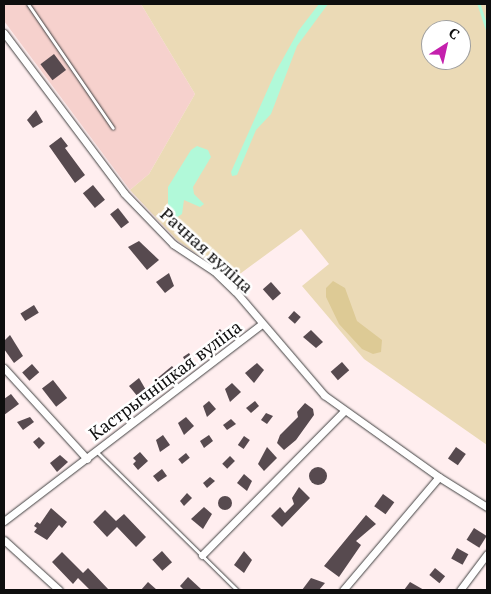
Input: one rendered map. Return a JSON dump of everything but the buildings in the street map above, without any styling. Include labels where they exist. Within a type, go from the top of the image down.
[{"type":"street","name":"Рачная вуліца","points":[[4,33],[124,193],[173,244],[214,271],[236,291],[324,395],[439,477],[487,507]]},
{"type":"street","name":"Кастрычніцкая вуліца","points":[[4,521],[97,452],[262,324]]},
{"type":"street","name":"Кастрычніцкая вуліца","points":[[4,368],[86,459]]},
{"type":"street","points":[[202,555],[344,411]]},
{"type":"street","points":[[344,590],[439,477]]},
{"type":"street","points":[[4,540],[59,590]]},
{"type":"street","points":[[460,590],[487,554]]},
{"type":"lane","points":[[28,4],[113,128]]},
{"type":"lane","points":[[97,452],[237,590]]},
{"type":"shaded area","points":[[4,4],[141,4],[195,94],[149,174],[130,190],[4,21]]},
{"type":"shaded area","points":[[141,4],[487,4],[487,445],[364,359],[302,286],[329,264],[301,229],[233,279],[177,240],[130,190],[149,174],[195,94]]},
{"type":"shaded area","points":[[319,4],[328,4],[297,46],[271,114],[256,130],[237,175],[232,176],[231,172],[275,73],[299,30]]},
{"type":"shaded area","points":[[197,146],[208,150],[211,157],[193,187],[194,194],[204,204],[200,207],[184,200],[182,214],[176,218],[168,207],[168,187],[191,150]]},
{"type":"shaded area","points":[[333,281],[345,288],[357,321],[382,340],[381,352],[373,354],[362,349],[339,324],[326,297],[326,288]]},
{"type":"waterway","points":[[479,4],[487,28]]}]
